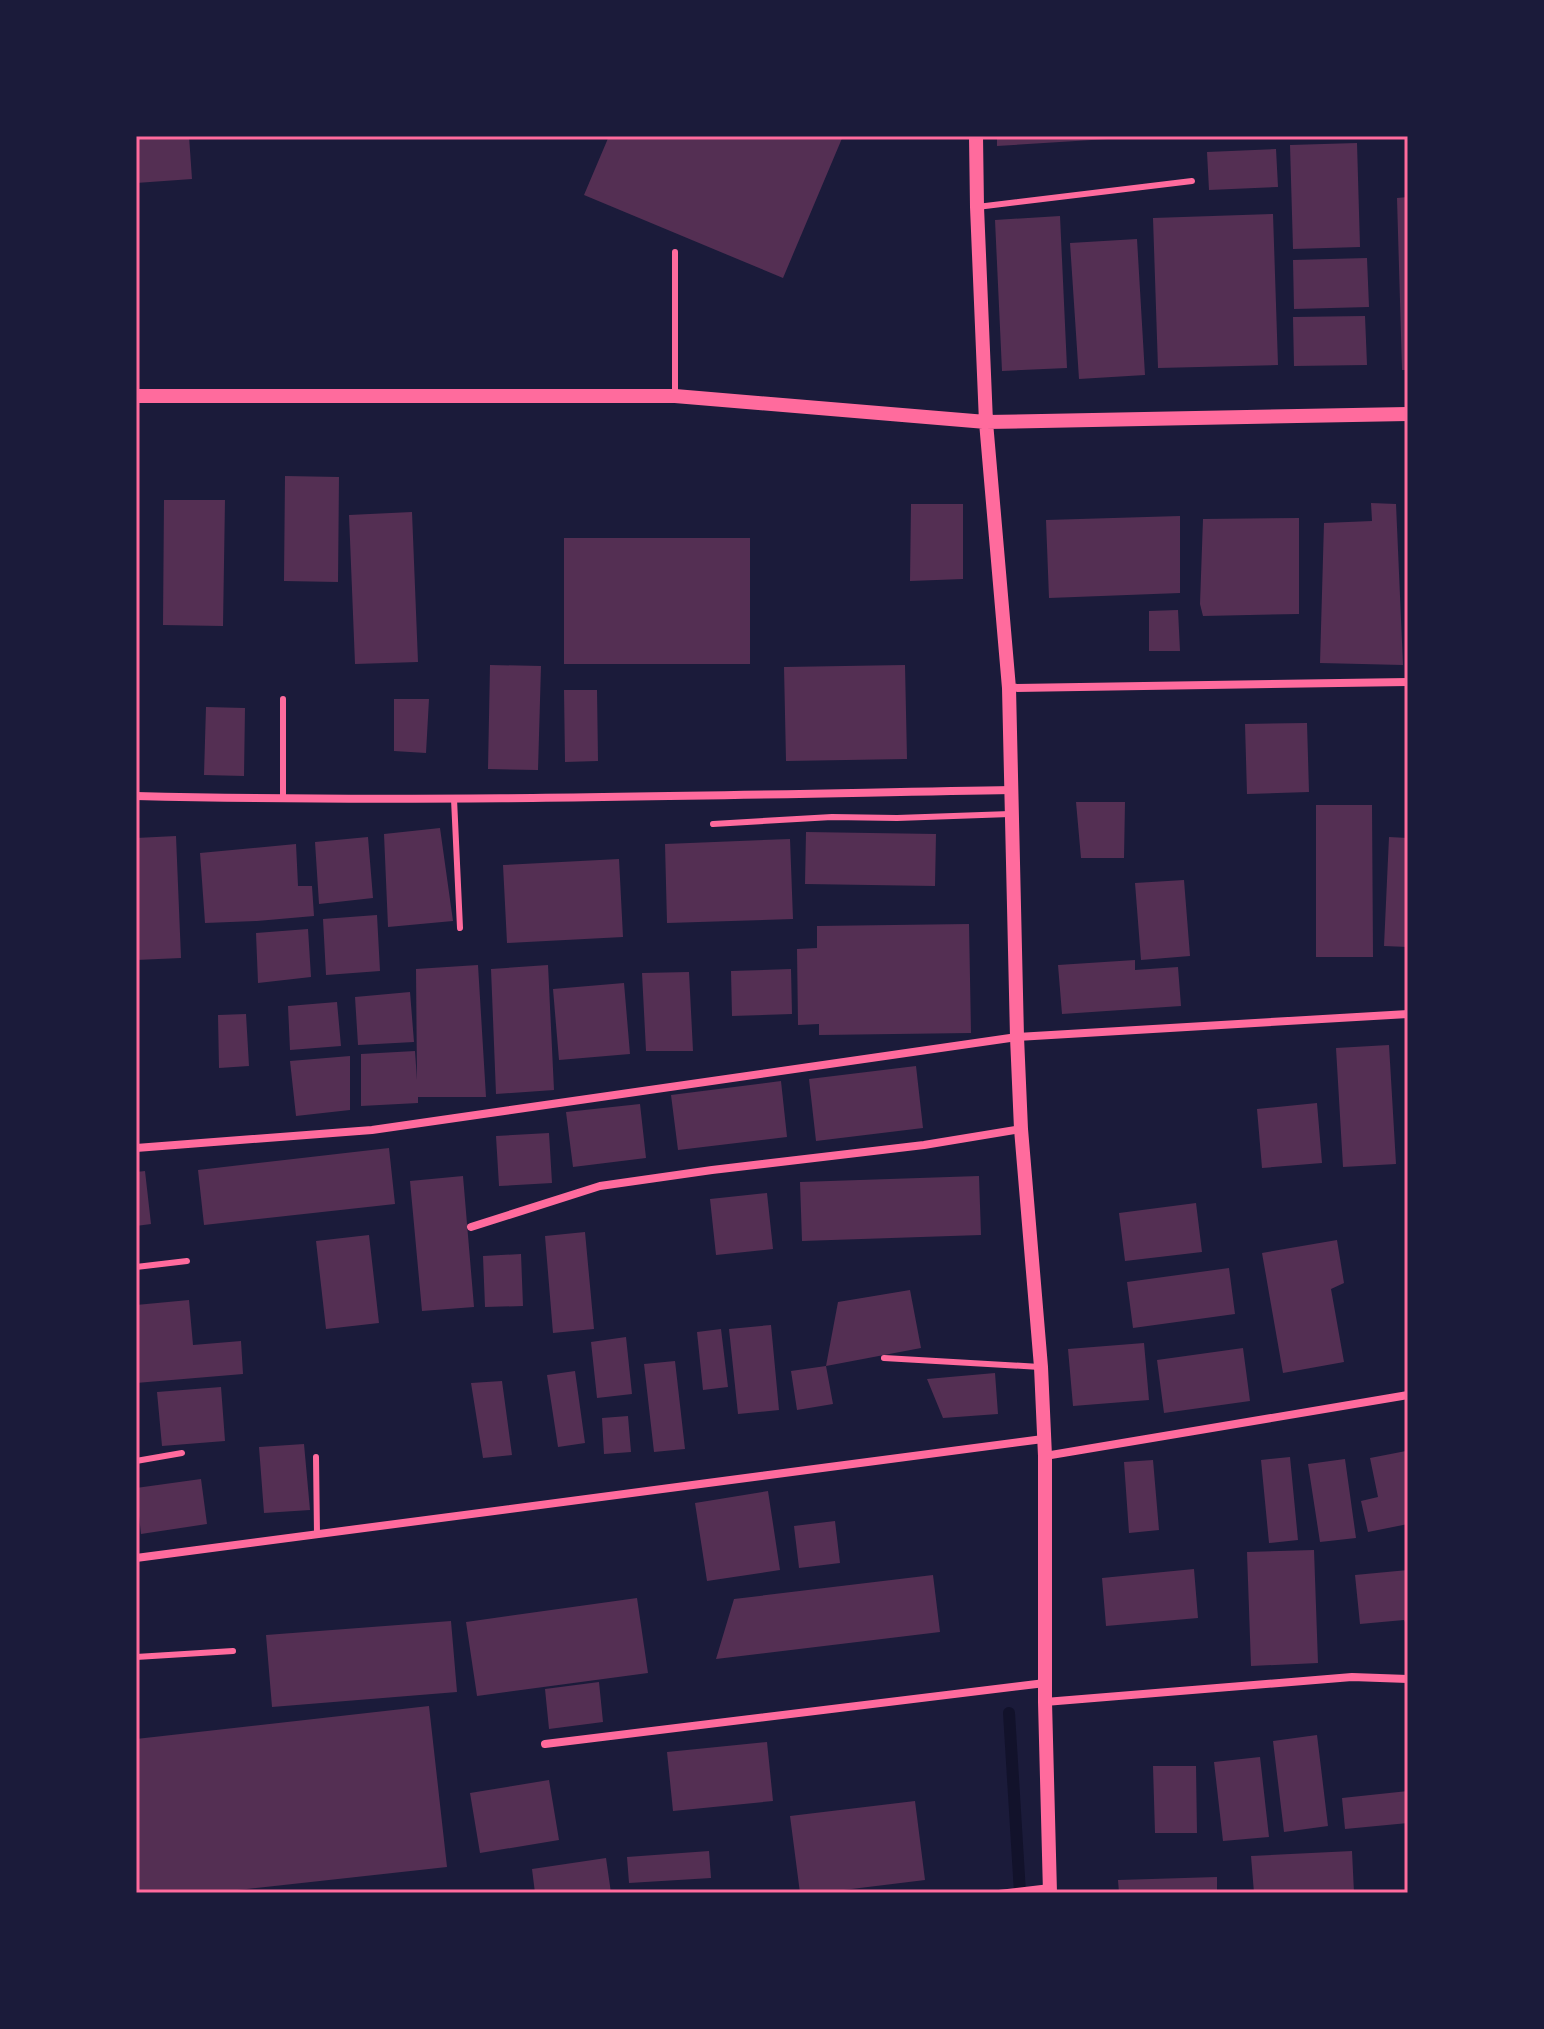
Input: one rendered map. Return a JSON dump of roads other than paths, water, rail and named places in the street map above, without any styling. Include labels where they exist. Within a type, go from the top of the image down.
[{"type":"street","points":[[976,136],[986,422],[1009,688],[1021,1129],[1041,1367],[1045,1456],[1045,1702],[1050,1890]]},
{"type":"street","points":[[136,396],[675,396],[986,422],[1408,414]]},
{"type":"street","points":[[1009,688],[1408,682]]},
{"type":"street","points":[[136,796],[454,799],[1012,790]]},
{"type":"street","points":[[136,1148],[372,1130],[1017,1037],[1408,1014]]},
{"type":"street","points":[[471,1227],[600,1186],[924,1145],[1021,1129]]},
{"type":"street","points":[[1045,1456],[1408,1395]]},
{"type":"street","points":[[136,1558],[1043,1439]]},
{"type":"street","points":[[1045,1702],[1352,1677],[1408,1679]]},
{"type":"street","points":[[545,1744],[1045,1683]]},
{"type":"lane","points":[[977,207],[1192,181]]},
{"type":"lane","points":[[675,252],[675,396]]},
{"type":"lane","points":[[283,699],[283,799]]},
{"type":"lane","points":[[454,799],[460,928]]},
{"type":"lane","points":[[713,824],[832,817],[1013,814]]},
{"type":"lane","points":[[136,1267],[187,1261]]},
{"type":"lane","points":[[884,1358],[1041,1367]]},
{"type":"lane","points":[[136,1461],[182,1453]]},
{"type":"lane","points":[[316,1457],[317,1534]]},
{"type":"lane","points":[[136,1657],[233,1651]]},
{"type":"lane","points":[[999,1893],[1050,1890]]},
{"type":"waterway","points":[[1009,1713],[1020,1893]]}]
